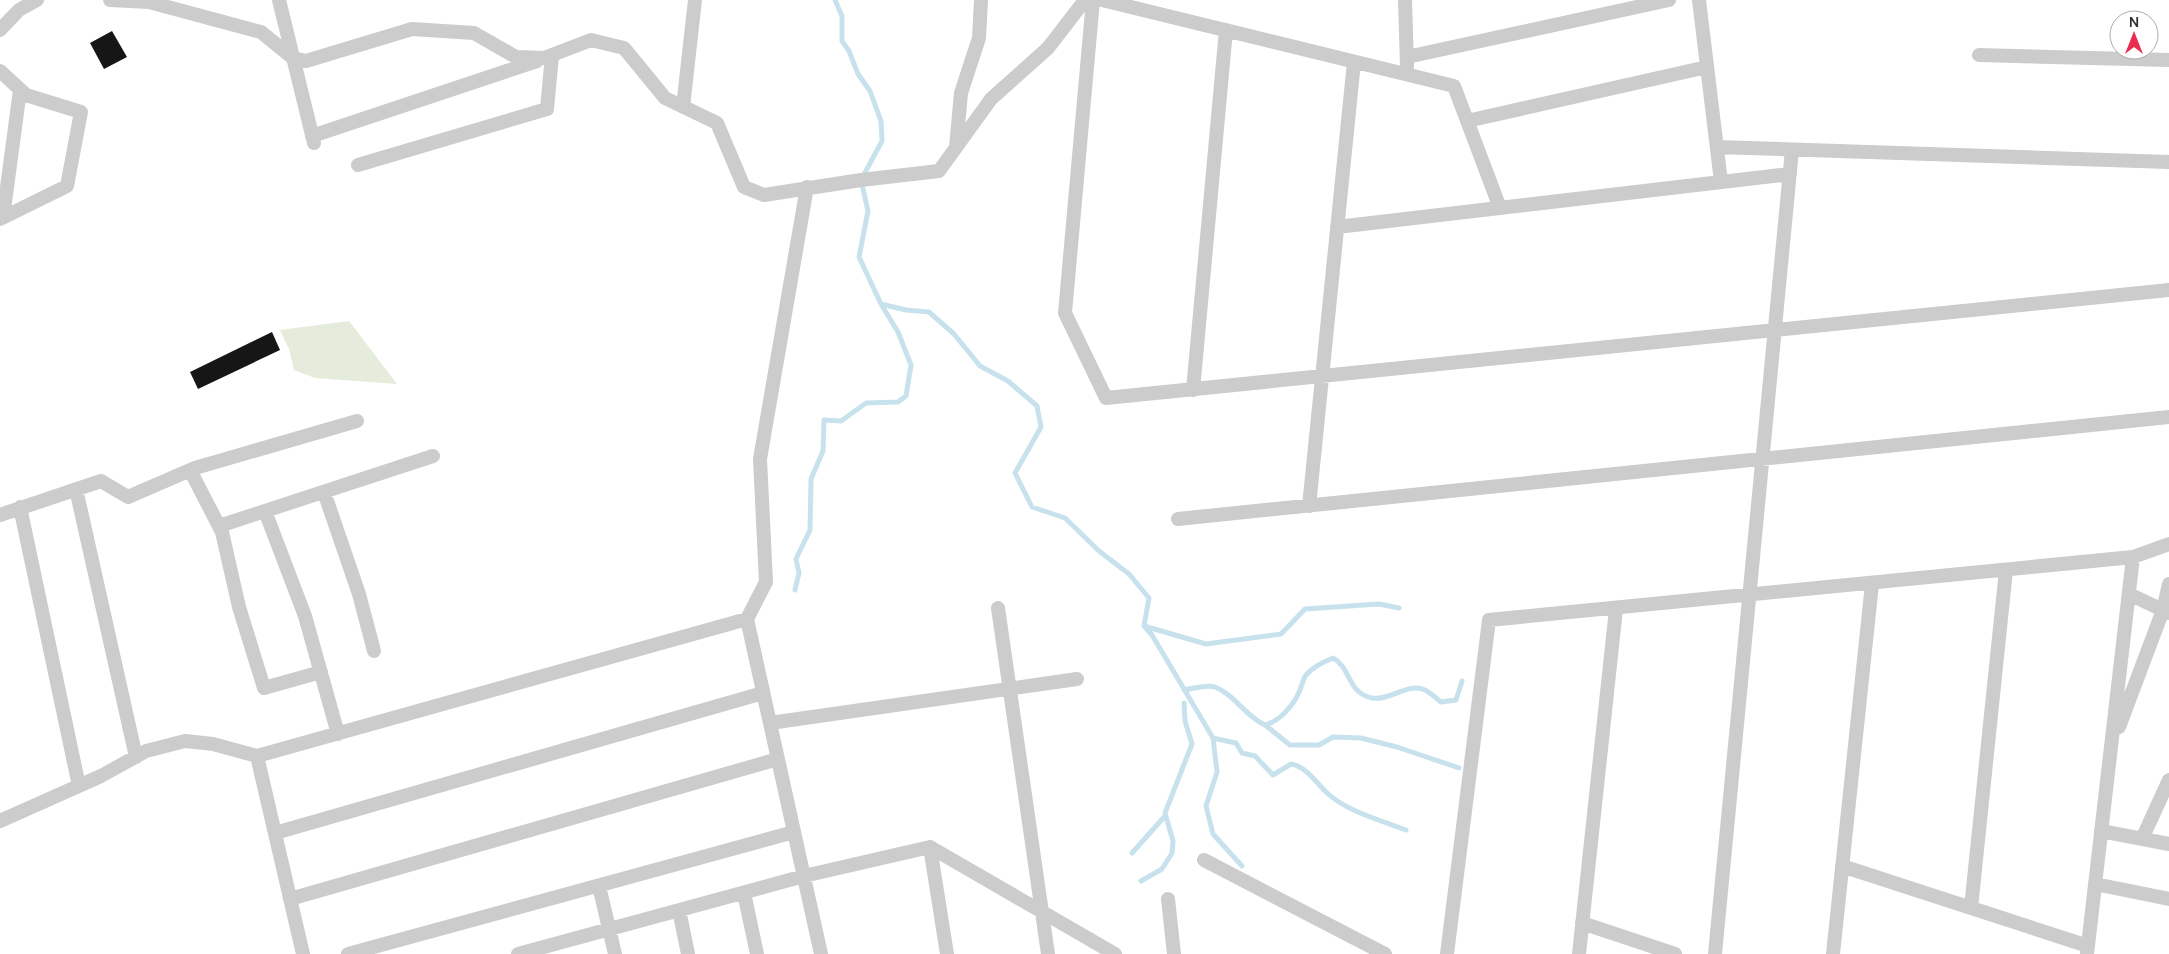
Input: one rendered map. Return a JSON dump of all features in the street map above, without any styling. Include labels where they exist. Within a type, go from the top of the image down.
[{"type":"street","points":[[0,30],[19,10],[37,0]]},
{"type":"street","points":[[110,0],[149,2],[261,32],[293,58],[306,61],[412,29],[474,33],[516,57],[548,57]]},
{"type":"street","points":[[278,0],[313,140],[591,40],[624,48],[665,98],[717,123],[744,187],[764,195],[807,187],[939,171],[991,100],[1048,48],[1085,0]]},
{"type":"street","points":[[683,107],[695,0]]},
{"type":"street","points":[[956,148],[961,93],[979,38],[981,0]]},
{"type":"street","points":[[1093,0],[1065,313],[1106,398],[2169,290]]},
{"type":"street","points":[[1102,0],[1454,86],[1500,208]]},
{"type":"street","points":[[1405,0],[1408,75]]},
{"type":"street","points":[[1407,57],[1669,0]]},
{"type":"street","points":[[1699,0],[1721,182]]},
{"type":"street","points":[[1193,390],[1226,30]]},
{"type":"street","points":[[1979,55],[2169,60]]},
{"type":"street","points":[[358,165],[547,109],[548,57]]},
{"type":"street","points":[[1309,506],[1354,62]]},
{"type":"street","points":[[1467,121],[1707,67]]},
{"type":"street","points":[[0,71],[26,95],[81,112],[67,186],[2,218]]},
{"type":"street","points":[[2,218],[20,90]]},
{"type":"street","points":[[1717,147],[2169,162]]},
{"type":"street","points":[[1715,954],[1792,150]]},
{"type":"street","points":[[1337,227],[1790,174]]},
{"type":"street","points":[[807,187],[760,459],[766,582],[746,618],[821,954]]},
{"type":"street","points":[[1178,519],[2169,417]]},
{"type":"street","points":[[0,515],[101,481],[128,497],[190,470],[357,421]]},
{"type":"street","points":[[219,526],[432,456]]},
{"type":"street","points":[[190,470],[219,526],[239,607],[264,688],[321,672]]},
{"type":"street","points":[[76,489],[136,757]]},
{"type":"street","points":[[324,492],[359,594],[374,651]]},
{"type":"street","points":[[20,507],[79,786]]},
{"type":"street","points":[[265,511],[306,616],[338,734]]},
{"type":"street","points":[[1447,954],[1489,620],[2133,557],[2169,544]]},
{"type":"street","points":[[1842,866],[1972,908],[2088,950],[2133,557]]},
{"type":"street","points":[[1972,908],[2006,570]]},
{"type":"street","points":[[1833,954],[1872,584]]},
{"type":"street","points":[[2111,746],[2166,612],[2169,584]]},
{"type":"street","points":[[2129,594],[2166,612]]},
{"type":"street","points":[[998,608],[1048,954]]},
{"type":"street","points":[[1579,954],[1616,609]]},
{"type":"street","points":[[0,821],[79,786],[146,751],[185,741],[213,744],[257,756],[746,618]]},
{"type":"street","points":[[770,723],[1077,679]]},
{"type":"street","points":[[275,833],[763,694]]},
{"type":"street","points":[[257,756],[303,954]]},
{"type":"street","points":[[290,899],[778,759]]},
{"type":"street","points":[[2142,838],[2169,780]]},
{"type":"street","points":[[2102,831],[2169,844]]},
{"type":"street","points":[[348,954],[794,832]]},
{"type":"street","points":[[930,847],[947,954]]},
{"type":"street","points":[[518,954],[804,876],[930,847],[1115,954]]},
{"type":"street","points":[[1204,860],[1385,954]]},
{"type":"street","points":[[2095,884],[2169,899]]},
{"type":"street","points":[[599,886],[615,954]]},
{"type":"street","points":[[744,893],[757,954]]},
{"type":"street","points":[[1168,899],[1174,954]]},
{"type":"street","points":[[679,910],[688,954]]},
{"type":"street","points":[[1582,923],[1676,954]]},
{"type":"green space","points":[[349,321],[397,384],[315,378],[294,370],[289,349],[280,330]]},
{"type":"building","points":[[112,31],[127,57],[104,69],[90,43]]},
{"type":"building","points":[[272,332],[280,350],[198,389],[190,372]]},
{"type":"waterway","points":[[795,590],[799,573],[796,559],[810,530],[811,479],[823,451],[824,420],[841,421],[866,403],[898,402],[906,396],[911,365],[898,332],[881,304],[859,257],[868,211],[861,180],[882,141],[881,121],[870,91],[858,74],[849,51],[842,41],[842,16],[835,0]]},
{"type":"waterway","points":[[881,304],[906,310],[929,312],[954,334],[980,366],[1008,381],[1037,406],[1041,427],[1015,473],[1032,507],[1065,518],[1099,551],[1129,574],[1149,598],[1144,626],[1152,635],[1213,738],[1236,743],[1242,753],[1255,756],[1273,775],[1291,764],[1296,765],[1306,771],[1326,792],[1344,805],[1364,815],[1406,830]]},
{"type":"waterway","points":[[1144,626],[1206,644],[1281,634],[1305,609],[1379,604],[1399,608]]},
{"type":"waterway","points":[[1184,690],[1204,686],[1211,686],[1222,690],[1252,717],[1265,725],[1276,720],[1290,707],[1309,672],[1318,665],[1333,658],[1343,667],[1353,686],[1364,695],[1372,698],[1385,697],[1412,688],[1419,688],[1427,691],[1441,702],[1456,700],[1462,681]]},
{"type":"waterway","points":[[1141,881],[1162,869],[1172,853],[1173,841],[1165,813],[1192,744],[1185,721],[1184,703]]},
{"type":"waterway","points":[[1265,725],[1290,745],[1319,745],[1333,737],[1361,738],[1397,747],[1459,768]]},
{"type":"waterway","points":[[1213,738],[1217,772],[1206,806],[1213,834],[1242,866]]},
{"type":"waterway","points":[[1132,853],[1165,816]]}]
